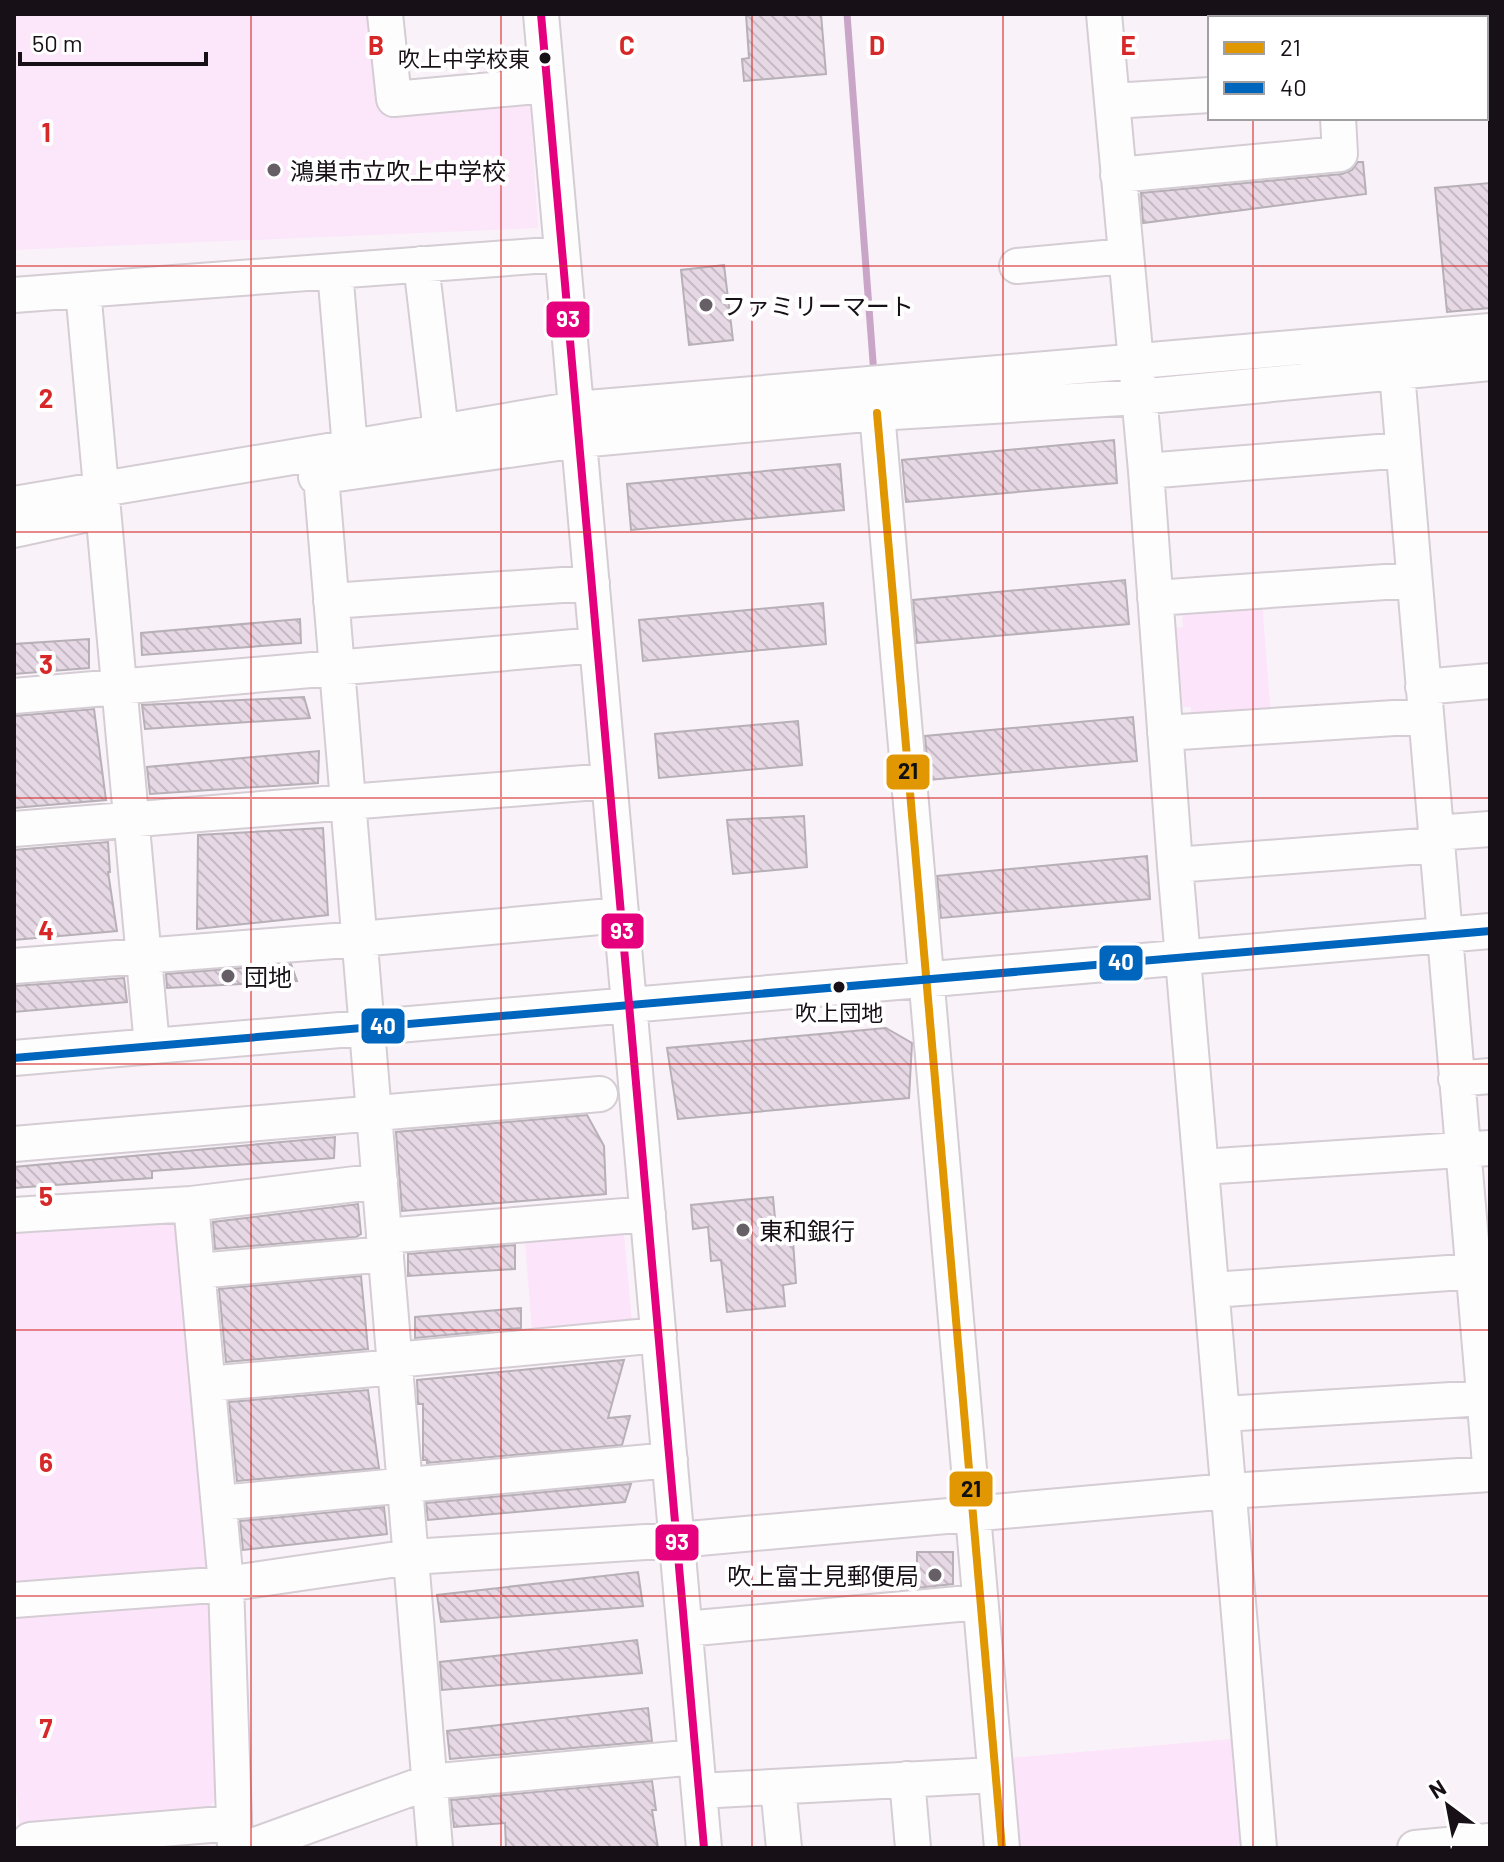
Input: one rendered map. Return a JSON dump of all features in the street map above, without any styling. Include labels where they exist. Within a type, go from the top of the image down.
[{"type":"street","points":[[385,14],[394,99],[547,85]]},
{"type":"street","points":[[541,14],[704,1848]]},
{"type":"street","points":[[1104,14],[1146,471],[1175,865],[1259,1848]]},
{"type":"street","points":[[1112,101],[1208,95]]},
{"type":"street","points":[[1118,175],[1340,154],[1338,120]]},
{"type":"street","points":[[14,295],[562,254]]},
{"type":"street","points":[[1017,266],[1126,256]]},
{"type":"street","points":[[421,264],[441,432]]},
{"type":"street","points":[[335,271],[350,448]]},
{"type":"street","points":[[83,290],[152,1046]]},
{"type":"street","points":[[14,504],[102,500],[321,476],[577,425],[1135,361],[1490,331]]},
{"type":"street","points":[[14,530],[102,500],[441,432],[877,413],[1138,397],[1490,363]]},
{"type":"street","points":[[1397,373],[1456,1079],[1477,1150],[1484,1398],[1490,1464]]},
{"type":"street","points":[[877,413],[1002,1848]]},
{"type":"street","points":[[1146,471],[1403,450]]},
{"type":"street","points":[[321,476],[435,1848]]},
{"type":"street","points":[[1155,598],[1414,580]]},
{"type":"street","points":[[331,601],[592,583]]},
{"type":"street","points":[[14,696],[597,645]]},
{"type":"street","points":[[1165,733],[1424,701],[1490,681]]},
{"type":"street","points":[[14,829],[609,781]]},
{"type":"street","points":[[1175,865],[1435,839],[1490,829]]},
{"type":"street","points":[[14,966],[621,915]]},
{"type":"street","points":[[14,1058],[1490,931]]},
{"type":"street","points":[[1456,1079],[1490,1076]]},
{"type":"street","points":[[14,1144],[600,1094]]},
{"type":"street","points":[[1202,1167],[1477,1150]]},
{"type":"street","points":[[14,1215],[191,1204],[380,1181]]},
{"type":"street","points":[[191,1204],[226,1584],[239,1840]]},
{"type":"street","points":[[198,1271],[648,1214]]},
{"type":"street","points":[[1213,1290],[1482,1271]]},
{"type":"street","points":[[208,1384],[659,1335]]},
{"type":"street","points":[[1223,1414],[1484,1398]]},
{"type":"street","points":[[219,1503],[670,1460]]},
{"type":"street","points":[[14,1600],[226,1584],[411,1557],[677,1540],[1229,1491],[1490,1474]]},
{"type":"street","points":[[685,1629],[980,1602]]},
{"type":"street","points":[[31,1848],[30,1840],[239,1840],[429,1782],[696,1757]]},
{"type":"street","points":[[699,1791],[994,1775]]},
{"type":"street","points":[[907,1779],[913,1848]]},
{"type":"street","points":[[778,1787],[784,1848]]},
{"type":"street","points":[[1415,1848],[1490,1841]]},
{"type":"shaded area","name":"鴻巣市立吹上中学校","points":[[14,14],[376,14],[387,111],[530,104],[538,228],[14,250]]},
{"type":"shaded area","points":[[1262,602],[1271,717],[1192,722],[1191,707],[1183,707],[1175,628],[1183,627],[1182,608]]},
{"type":"shaded area","points":[[177,1216],[213,1568],[14,1584],[14,1226]]},
{"type":"shaded area","points":[[623,1222],[633,1333],[533,1342],[524,1230]]},
{"type":"shaded area","points":[[200,1589],[214,1606],[220,1796],[198,1817],[20,1832],[14,1767],[14,1604]]},
{"type":"shaded area","points":[[1231,1739],[1241,1841],[1236,1848],[1014,1848],[1007,1774],[1013,1773],[1011,1758]]},
{"type":"building","points":[[746,14],[821,14],[826,74],[744,81],[742,59],[749,58]]},
{"type":"building","points":[[1358,162],[1363,162],[1366,194],[1143,223],[1141,193],[1342,174],[1352,170]]},
{"type":"building","points":[[1490,183],[1490,308],[1447,312],[1435,188]]},
{"type":"building","points":[[724,265],[733,340],[689,345],[681,270]]},
{"type":"building","points":[[1114,440],[1117,483],[906,502],[902,460]]},
{"type":"building","points":[[840,464],[844,510],[631,530],[627,484]]},
{"type":"building","points":[[1125,580],[1129,624],[917,643],[913,600]]},
{"type":"building","points":[[823,603],[826,644],[643,661],[639,620]]},
{"type":"building","points":[[300,619],[301,643],[142,655],[141,633]]},
{"type":"building","points":[[89,639],[89,668],[14,674],[14,644]]},
{"type":"building","points":[[304,697],[310,718],[145,729],[142,705]]},
{"type":"building","points":[[94,709],[106,800],[14,808],[14,716]]},
{"type":"building","points":[[1133,717],[1137,761],[929,780],[925,736]]},
{"type":"building","points":[[798,721],[802,765],[659,778],[655,734]]},
{"type":"building","points":[[319,751],[318,783],[150,794],[147,767]]},
{"type":"building","points":[[804,816],[807,867],[733,874],[727,820]]},
{"type":"building","points":[[323,828],[328,915],[197,929],[198,835]]},
{"type":"building","points":[[108,842],[108,872],[117,931],[14,940],[14,850]]},
{"type":"building","points":[[1147,856],[1150,899],[941,918],[937,876]]},
{"type":"building","name":"団地","points":[[291,964],[297,981],[167,988],[166,974]]},
{"type":"building","points":[[124,978],[127,1002],[14,1012],[14,986]]},
{"type":"building","points":[[886,1028],[912,1043],[909,1098],[678,1119],[667,1048]]},
{"type":"building","points":[[587,1115],[604,1146],[606,1194],[402,1211],[396,1132]]},
{"type":"building","points":[[335,1137],[334,1158],[152,1171],[152,1178],[14,1188],[14,1167]]},
{"type":"building","points":[[773,1197],[776,1229],[792,1227],[796,1283],[783,1285],[785,1306],[727,1312],[721,1260],[711,1261],[708,1227],[693,1229],[691,1205]]},
{"type":"building","points":[[358,1204],[361,1234],[356,1237],[215,1249],[213,1222]]},
{"type":"building","points":[[515,1245],[515,1269],[408,1276],[408,1254]]},
{"type":"building","points":[[361,1276],[368,1349],[226,1362],[219,1289]]},
{"type":"building","points":[[521,1308],[521,1328],[415,1338],[415,1317]]},
{"type":"building","points":[[624,1360],[608,1418],[630,1416],[622,1445],[427,1463],[423,1460],[423,1404],[418,1404],[417,1380]]},
{"type":"building","points":[[368,1390],[379,1468],[237,1481],[229,1402]]},
{"type":"building","points":[[631,1484],[625,1502],[428,1520],[426,1503]]},
{"type":"building","points":[[384,1507],[387,1534],[243,1550],[240,1521]]},
{"type":"building","name":"吹上富士見郵便局","points":[[917,1552],[953,1552],[953,1584],[917,1588]]},
{"type":"building","points":[[638,1572],[643,1606],[441,1622],[437,1595]]},
{"type":"building","points":[[637,1640],[642,1673],[442,1690],[440,1662]]},
{"type":"building","points":[[648,1708],[652,1741],[450,1759],[447,1731]]},
{"type":"building","points":[[652,1781],[656,1810],[652,1810],[658,1848],[506,1848],[505,1823],[454,1827],[451,1800]]},
{"type":"waterway","points":[[847,14],[874,375]]},
{"type":"transit line","name":"93","points":[[541,14],[704,1848]]},
{"type":"transit line","name":"21","points":[[877,413],[1002,1848]]},
{"type":"transit line","name":"40","points":[[14,1058],[1490,931]]},
{"type":"place","name":"吹上中学校東","points":[[545,58]]},
{"type":"place","name":"鴻巣市立吹上中学校","points":[[274,170]]},
{"type":"place","name":"ファミリーマート","points":[[706,305]]},
{"type":"place","name":"団地","points":[[228,976]]},
{"type":"place","name":"吹上団地","points":[[839,987]]},
{"type":"place","name":"東和銀行","points":[[743,1230]]},
{"type":"place","name":"吹上富士見郵便局","points":[[935,1575]]}]
